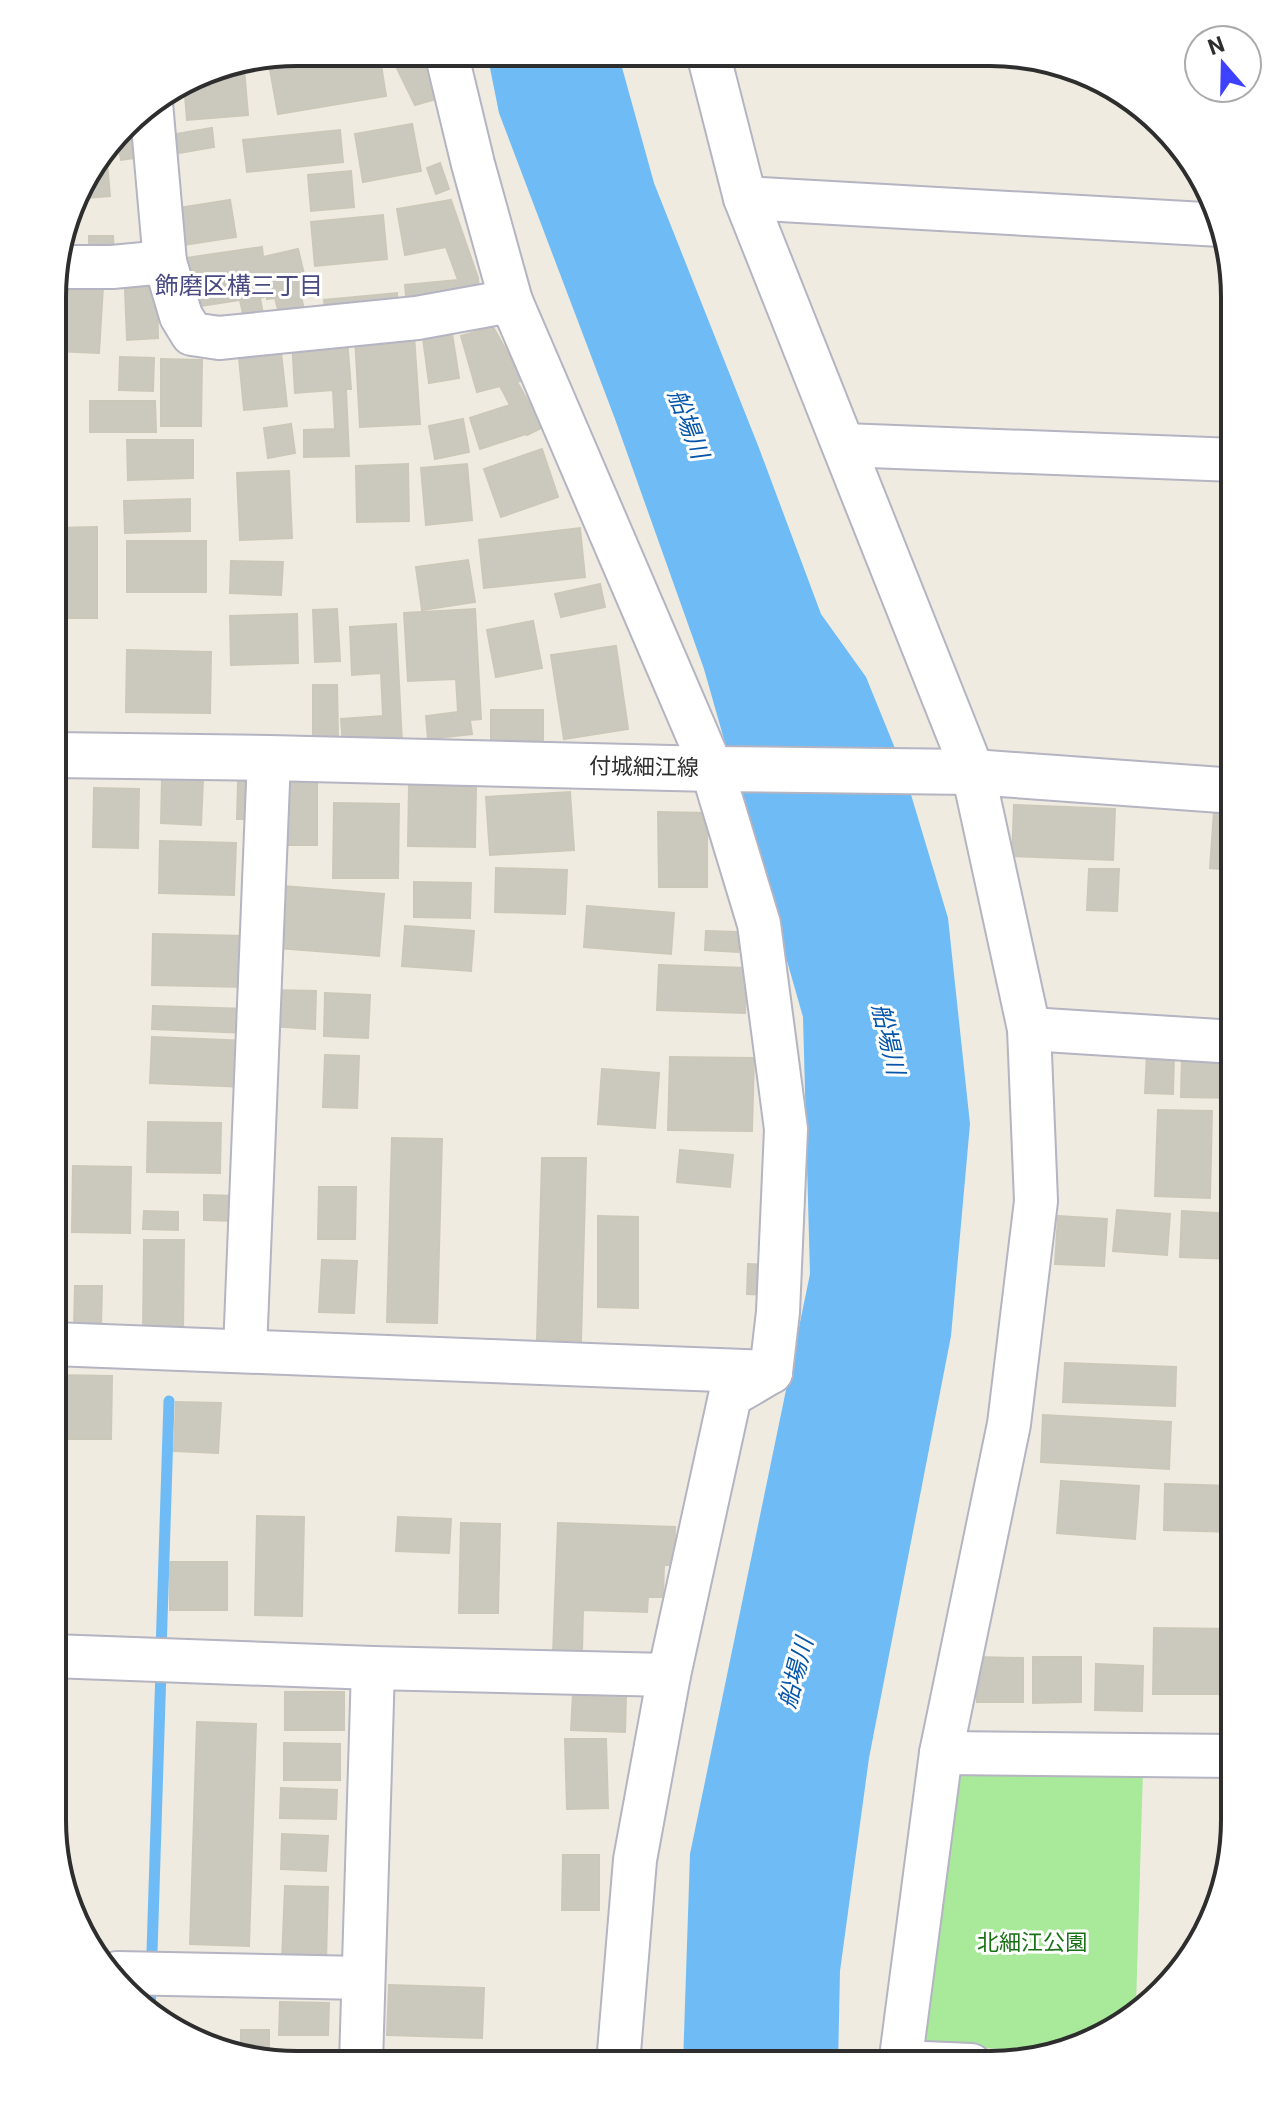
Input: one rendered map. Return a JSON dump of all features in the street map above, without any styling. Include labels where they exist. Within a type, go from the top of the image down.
[{"type":"main road","name":"付城細江線","points":[[66,755],[953,772],[1221,790]]},
{"type":"street","points":[[449,66],[511,301],[718,769],[759,924],[786,1129],[778,1312],[771,1372]]},
{"type":"street","points":[[711,66],[745,198],[844,445],[953,772],[1029,1029],[1036,1201],[1009,1424],[941,1753],[902,2051]]},
{"type":"street","points":[[152,117],[165,262],[181,316],[192,334],[219,338],[417,318],[511,301]]},
{"type":"street","points":[[745,198],[1208,224]]},
{"type":"street","points":[[68,267],[165,262]]},
{"type":"street","points":[[844,445],[1221,459]]},
{"type":"street","points":[[245,1350],[269,758]]},
{"type":"street","points":[[1029,1029],[1221,1041]]},
{"type":"street","points":[[66,1344],[771,1372]]},
{"type":"street","points":[[619,2051],[635,1860],[669,1675],[730,1396],[771,1372]]},
{"type":"street","points":[[66,1657],[669,1675]]},
{"type":"street","points":[[361,2051],[373,1668]]},
{"type":"street","points":[[941,1753],[1221,1756]]},
{"type":"street","points":[[125,1973],[363,1978]]},
{"type":"green space","name":"北細江公園","points":[[959,1768],[1143,1770],[1136,1998],[1106,2020],[1035,2047],[1016,2049],[932,2046],[920,2038]]},
{"type":"water","name":"船場川","points":[[490,66],[622,66],[654,183],[821,614],[866,677],[903,768],[948,918],[970,1124],[951,1336],[869,1758],[840,1971],[838,2051],[683,2051],[690,1854],[810,1274],[803,1017],[704,669],[615,419],[499,113]]},
{"type":"building","points":[[381,66],[386,96],[278,114],[270,68]]},
{"type":"building","points":[[396,66],[425,66],[436,99],[415,105]]},
{"type":"building","points":[[244,73],[248,115],[187,120],[185,95],[223,78]]},
{"type":"building","points":[[412,124],[421,171],[363,182],[355,134]]},
{"type":"building","points":[[212,128],[214,147],[173,154],[170,135]]},
{"type":"building","points":[[145,129],[150,156],[121,160],[119,150],[138,130]]},
{"type":"building","points":[[340,130],[343,162],[247,172],[243,140]]},
{"type":"building","points":[[440,163],[449,189],[436,194],[427,168]]},
{"type":"building","points":[[107,166],[110,196],[89,198]]},
{"type":"building","points":[[351,171],[354,207],[311,211],[308,175]]},
{"type":"building","points":[[230,200],[236,237],[183,245],[178,208]]},
{"type":"building","points":[[451,200],[478,278],[480,304],[407,310],[405,285],[458,280],[446,247],[405,255],[397,209]]},
{"type":"building","points":[[383,215],[387,259],[315,266],[311,222]]},
{"type":"building","points":[[89,236],[113,236],[114,255],[89,255]]},
{"type":"building","points":[[262,247],[263,257],[298,249],[308,291],[300,292],[307,323],[283,329],[275,298],[267,299],[267,296],[260,298],[265,325],[246,328],[240,300],[187,308],[179,259]]},
{"type":"building","points":[[67,285],[103,287],[99,353],[66,352]]},
{"type":"building","points":[[157,287],[158,338],[127,340],[125,289]]},
{"type":"building","points":[[397,293],[398,314],[326,320],[324,300]]},
{"type":"building","points":[[451,327],[459,378],[429,383],[422,331]]},
{"type":"building","points":[[493,327],[523,380],[517,382],[543,427],[480,449],[470,418],[510,405],[500,386],[477,392],[461,336]]},
{"type":"building","points":[[414,334],[420,424],[360,427],[355,338]]},
{"type":"building","points":[[347,337],[351,389],[346,389],[349,456],[304,457],[304,430],[335,429],[333,390],[295,393],[292,341]]},
{"type":"building","points":[[280,343],[287,406],[244,410],[238,348]]},
{"type":"building","points":[[120,357],[154,358],[153,391],[119,390]]},
{"type":"building","points":[[161,359],[202,360],[201,426],[161,426]]},
{"type":"building","points":[[90,401],[155,401],[156,432],[90,432]]},
{"type":"building","points":[[463,419],[469,452],[435,459],[429,426]]},
{"type":"building","points":[[291,424],[295,453],[268,458],[264,428]]},
{"type":"building","points":[[127,440],[193,440],[193,478],[128,480]]},
{"type":"building","points":[[542,449],[558,497],[501,517],[484,469]]},
{"type":"building","points":[[408,464],[409,521],[357,522],[356,466]]},
{"type":"building","points":[[467,464],[472,520],[426,525],[421,468]]},
{"type":"building","points":[[289,471],[292,538],[240,540],[237,473]]},
{"type":"building","points":[[190,499],[190,531],[125,533],[124,501]]},
{"type":"building","points":[[97,527],[97,618],[66,618],[66,528]]},
{"type":"building","points":[[580,528],[585,577],[484,588],[479,540]]},
{"type":"building","points":[[127,541],[206,541],[206,592],[127,592]]},
{"type":"building","points":[[468,560],[475,602],[422,610],[416,567]]},
{"type":"building","points":[[231,561],[283,562],[281,595],[230,593]]},
{"type":"building","points":[[600,584],[605,607],[561,617],[555,594]]},
{"type":"building","points":[[337,609],[340,661],[315,662],[313,610]]},
{"type":"building","points":[[475,609],[481,719],[470,720],[472,734],[428,739],[426,716],[458,712],[456,679],[408,681],[404,613]]},
{"type":"building","points":[[297,614],[298,663],[231,665],[230,616]]},
{"type":"building","points":[[533,621],[542,668],[496,677],[487,630]]},
{"type":"building","points":[[396,624],[402,743],[343,746],[341,719],[383,716],[381,673],[352,675],[350,627]]},
{"type":"building","points":[[616,646],[628,729],[564,739],[551,655]]},
{"type":"building","points":[[127,650],[211,652],[210,713],[126,712]]},
{"type":"building","points":[[313,685],[337,685],[338,737],[313,738]]},
{"type":"building","points":[[491,710],[543,710],[543,745],[491,745]]},
{"type":"building","points":[[162,778],[203,780],[201,825],[161,823]]},
{"type":"building","points":[[238,781],[259,781],[259,819],[237,819]]},
{"type":"building","points":[[279,783],[317,783],[317,845],[278,845]]},
{"type":"building","points":[[409,785],[476,786],[475,847],[408,846]]},
{"type":"building","points":[[94,788],[139,789],[138,848],[93,847]]},
{"type":"building","points":[[570,792],[574,850],[490,855],[486,797]]},
{"type":"building","points":[[334,803],[399,804],[398,878],[333,878]]},
{"type":"building","points":[[1014,805],[1115,809],[1113,860],[1012,856]]},
{"type":"building","points":[[1214,811],[1221,812],[1221,869],[1210,868]]},
{"type":"building","points":[[658,812],[707,813],[707,887],[659,887]]},
{"type":"building","points":[[160,841],[236,843],[234,895],[159,893]]},
{"type":"building","points":[[496,868],[567,870],[565,914],[495,912]]},
{"type":"building","points":[[1089,869],[1119,869],[1117,911],[1087,910]]},
{"type":"building","points":[[414,882],[471,883],[470,918],[414,917]]},
{"type":"building","points":[[282,886],[384,894],[379,956],[278,948]]},
{"type":"building","points":[[587,906],[674,913],[671,954],[584,947]]},
{"type":"building","points":[[405,926],[474,931],[471,971],[402,966]]},
{"type":"building","points":[[706,931],[739,932],[738,952],[705,950]]},
{"type":"building","points":[[153,934],[248,936],[246,987],[152,985]]},
{"type":"building","points":[[659,965],[747,968],[745,1013],[657,1010]]},
{"type":"building","points":[[272,990],[316,991],[315,1029],[270,1026]]},
{"type":"building","points":[[325,993],[370,995],[368,1038],[324,1036]]},
{"type":"building","points":[[153,1006],[248,1009],[247,1033],[152,1029]]},
{"type":"building","points":[[152,1037],[249,1041],[246,1087],[150,1083]]},
{"type":"building","points":[[1147,1054],[1174,1055],[1173,1094],[1145,1093]]},
{"type":"building","points":[[325,1055],[359,1056],[357,1108],[323,1107]]},
{"type":"building","points":[[1182,1055],[1221,1056],[1221,1098],[1181,1097]]},
{"type":"building","points":[[670,1057],[754,1058],[752,1131],[668,1130]]},
{"type":"building","points":[[602,1069],[659,1073],[655,1128],[598,1124]]},
{"type":"building","points":[[1158,1110],[1212,1111],[1210,1198],[1155,1196]]},
{"type":"building","points":[[148,1122],[221,1123],[220,1173],[147,1172]]},
{"type":"building","points":[[392,1138],[442,1139],[437,1323],[387,1322]]},
{"type":"building","points":[[680,1150],[733,1155],[730,1187],[677,1182]]},
{"type":"building","points":[[542,1158],[586,1158],[581,1341],[537,1339]]},
{"type":"building","points":[[73,1166],[131,1167],[130,1233],[72,1232]]},
{"type":"building","points":[[319,1187],[356,1187],[355,1239],[318,1239]]},
{"type":"building","points":[[204,1195],[237,1196],[236,1221],[204,1220]]},
{"type":"building","points":[[66,1197],[67,1305],[66,1305]]},
{"type":"building","points":[[1117,1210],[1170,1214],[1167,1255],[1113,1251]]},
{"type":"building","points":[[144,1211],[178,1212],[178,1230],[143,1229]]},
{"type":"building","points":[[1182,1211],[1221,1213],[1221,1258],[1180,1257]]},
{"type":"building","points":[[598,1216],[638,1217],[638,1308],[598,1307]]},
{"type":"building","points":[[1058,1216],[1107,1219],[1104,1266],[1055,1264]]},
{"type":"building","points":[[144,1240],[184,1240],[183,1332],[143,1331]]},
{"type":"building","points":[[322,1260],[357,1261],[354,1313],[319,1312]]},
{"type":"building","points":[[748,1264],[769,1265],[768,1295],[747,1294]]},
{"type":"building","points":[[75,1286],[102,1286],[101,1327],[74,1327]]},
{"type":"building","points":[[1065,1363],[1176,1367],[1175,1406],[1063,1402]]},
{"type":"building","points":[[66,1375],[112,1376],[111,1439],[66,1439]]},
{"type":"building","points":[[176,1402],[221,1403],[218,1453],[174,1451]]},
{"type":"building","points":[[1043,1415],[1171,1422],[1169,1469],[1041,1462]]},
{"type":"building","points":[[1061,1481],[1139,1486],[1135,1539],[1057,1533]]},
{"type":"building","points":[[1165,1484],[1221,1486],[1221,1532],[1164,1530]]},
{"type":"building","points":[[257,1516],[304,1517],[302,1616],[255,1615]]},
{"type":"building","points":[[398,1517],[451,1519],[449,1553],[396,1551]]},
{"type":"building","points":[[461,1523],[500,1524],[498,1613],[459,1613]]},
{"type":"building","points":[[558,1523],[675,1527],[674,1565],[664,1565],[663,1597],[648,1597],[647,1612],[583,1610],[582,1654],[553,1653]]},
{"type":"building","points":[[170,1562],[227,1562],[227,1610],[170,1610]]},
{"type":"building","points":[[1154,1628],[1221,1629],[1221,1694],[1153,1694]]},
{"type":"building","points":[[977,1657],[1023,1658],[1023,1702],[977,1702]]},
{"type":"building","points":[[1033,1657],[1081,1657],[1081,1702],[1033,1703]]},
{"type":"building","points":[[1096,1664],[1143,1666],[1142,1711],[1095,1710]]},
{"type":"building","points":[[285,1692],[344,1692],[344,1730],[285,1730]]},
{"type":"building","points":[[573,1693],[626,1695],[625,1732],[571,1730]]},
{"type":"building","points":[[197,1722],[256,1724],[249,1946],[190,1944]]},
{"type":"building","points":[[565,1739],[606,1739],[608,1808],[567,1809]]},
{"type":"building","points":[[284,1743],[340,1744],[340,1780],[284,1780]]},
{"type":"building","points":[[281,1788],[337,1790],[336,1819],[280,1818]]},
{"type":"building","points":[[282,1834],[328,1836],[326,1871],[281,1869]]},
{"type":"building","points":[[563,1855],[599,1855],[599,1910],[562,1910]]},
{"type":"building","points":[[285,1886],[328,1887],[326,1962],[282,1961]]},
{"type":"building","points":[[389,1985],[484,1988],[482,2038],[387,2035]]},
{"type":"building","points":[[280,2002],[329,2003],[328,2035],[279,2035]]},
{"type":"building","points":[[241,2030],[269,2030],[269,2049],[241,2044]]},
{"type":"waterway","points":[[161,1652],[169,1401]]},
{"type":"waterway","points":[[151,1998],[161,1669]]},
{"type":"district","name":"飾磨区構三丁目","points":[[239,286]]}]
